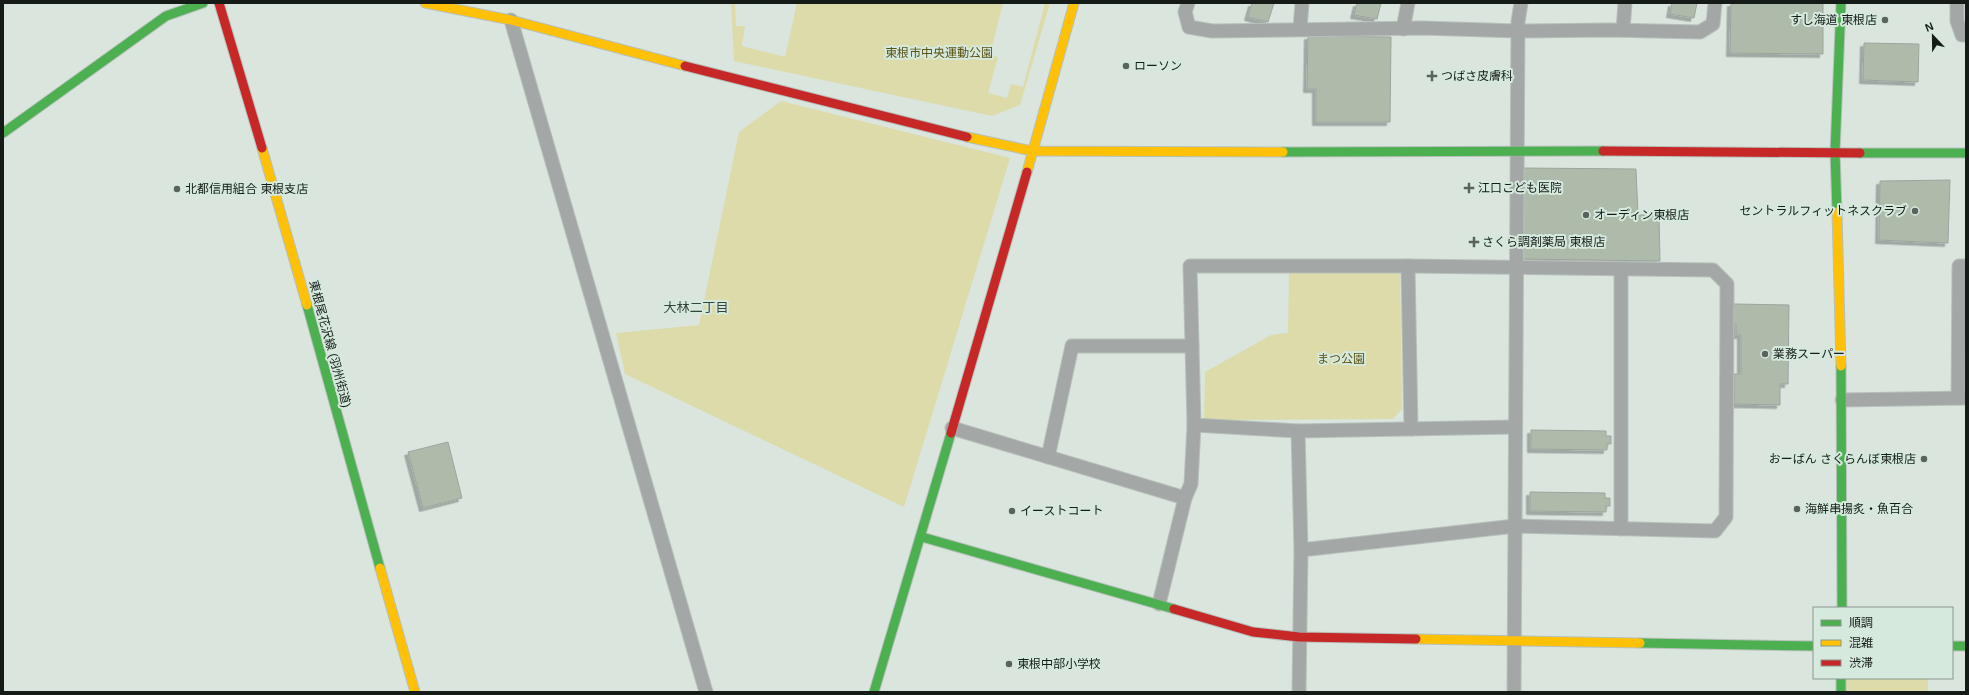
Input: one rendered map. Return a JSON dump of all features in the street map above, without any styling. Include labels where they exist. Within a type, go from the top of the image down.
[{"type":"street","points":[[3,133],[166,16],[203,3]]},
{"type":"street","name":"東根尾花沢線 (羽州街道)","points":[[219,3],[285,226],[415,692]]},
{"type":"street","points":[[425,3],[511,20],[615,49],[977,139],[1032,151],[1188,153],[1517,151],[1966,153]]},
{"type":"street","points":[[874,692],[922,537],[952,428],[1000,268],[1074,3]]},
{"type":"street","points":[[1188,3],[1185,12],[1189,27],[1212,31],[1403,29],[1518,31],[1623,30],[1700,32],[1712,24],[1715,3]]},
{"type":"street","points":[[1300,29],[1302,3]]},
{"type":"street","points":[[1403,29],[1408,3]]},
{"type":"street","points":[[1514,692],[1518,31],[1521,3]]},
{"type":"street","points":[[1623,30],[1625,3]]},
{"type":"street","points":[[1840,3],[1835,152],[1842,400],[1842,607]]},
{"type":"street","points":[[1957,3],[1957,21],[1962,35],[1966,35]]},
{"type":"street","points":[[511,20],[706,692]]},
{"type":"street","points":[[1159,604],[1185,498],[1192,484],[1194,425],[1190,266],[1408,266],[1713,270],[1727,284],[1726,517],[1715,531],[1515,526],[1301,550]]},
{"type":"street","points":[[1408,266],[1411,429]]},
{"type":"street","points":[[1842,400],[1962,398],[1959,266],[1966,266]]},
{"type":"street","points":[[1621,269],[1621,529]]},
{"type":"street","points":[[1048,457],[1072,346],[1192,346]]},
{"type":"street","points":[[1194,425],[1298,431],[1515,426]]},
{"type":"street","points":[[952,428],[1185,498]]},
{"type":"street","points":[[1298,431],[1301,550],[1299,692]]},
{"type":"street","points":[[922,537],[1253,632],[1299,637],[1813,646]]},
{"type":"street","points":[[1953,646],[1966,646]]},
{"type":"street","points":[[1841,679],[1841,692]]},
{"type":"green space","name":"東根市中央運動公園","points":[[731,3],[735,3],[736,26],[745,26],[742,46],[785,57],[797,3],[1003,3],[990,55],[998,57],[988,93],[1007,98],[1011,84],[1023,87],[1045,3],[1050,3],[1020,105],[992,116],[734,61]]},
{"type":"green space","points":[[781,101],[1010,158],[904,507],[625,374],[616,333],[699,325],[739,132]]},
{"type":"green space","name":"まつ公園","points":[[1289,271],[1400,271],[1402,409],[1393,419],[1204,420],[1205,372],[1271,335],[1288,333]]},
{"type":"green space","points":[[1841,679],[1928,679],[1928,692],[1841,692]]},
{"type":"building","points":[[1252,3],[1274,3],[1268,22],[1248,17]]},
{"type":"building","points":[[1357,3],[1381,3],[1377,19],[1354,15]]},
{"type":"building","points":[[1672,3],[1697,3],[1694,18],[1670,14]]},
{"type":"building","points":[[1731,3],[1823,3],[1823,54],[1730,53]]},
{"type":"building","points":[[1308,36],[1391,37],[1390,122],[1316,122],[1316,89],[1307,89]]},
{"type":"building","points":[[1864,43],[1919,44],[1918,82],[1863,80]]},
{"type":"building","name":"オーディン東根店","points":[[1523,168],[1636,169],[1638,215],[1659,215],[1660,261],[1522,259]]},
{"type":"building","name":"セントラルフィットネスクラブ","points":[[1950,180],[1948,243],[1879,240],[1880,181]]},
{"type":"building","name":"業務スーパー","points":[[1734,304],[1789,305],[1788,384],[1780,384],[1780,405],[1734,404],[1734,374],[1741,374],[1741,335],[1736,335],[1736,324],[1733,324]]},
{"type":"building","points":[[1531,430],[1606,431],[1606,436],[1611,436],[1611,444],[1607,444],[1607,450],[1531,449]]},
{"type":"building","points":[[448,442],[462,498],[423,508],[408,452]]},
{"type":"building","points":[[1530,492],[1605,493],[1605,498],[1610,498],[1610,506],[1606,506],[1606,512],[1530,511]]},
{"type":"traffic: fast","points":[[3,133],[166,16],[203,3]]},
{"type":"traffic: fast","points":[[1837,212],[1835,152],[1841,3]]},
{"type":"traffic: fast","points":[[1283,152],[1603,151]]},
{"type":"traffic: fast","points":[[1860,153],[1966,153]]},
{"type":"traffic: fast","points":[[307,305],[380,568]]},
{"type":"traffic: fast","points":[[1841,366],[1842,607]]},
{"type":"traffic: fast","points":[[874,692],[951,433]]},
{"type":"traffic: fast","points":[[922,537],[1174,609]]},
{"type":"traffic: fast","points":[[1640,643],[1813,646]]},
{"type":"traffic: fast","points":[[1953,646],[1966,646]]},
{"type":"traffic: fast","points":[[1841,679],[1841,692]]},
{"type":"traffic: slow","points":[[425,3],[511,20],[685,66]]},
{"type":"traffic: slow","points":[[1027,172],[1074,3]]},
{"type":"traffic: slow","points":[[967,137],[1032,151],[1283,152]]},
{"type":"traffic: slow","points":[[262,148],[307,305]]},
{"type":"traffic: slow","points":[[1837,212],[1841,366]]},
{"type":"traffic: slow","points":[[380,568],[415,692]]},
{"type":"traffic: slow","points":[[1416,639],[1640,643]]},
{"type":"traffic: jam","points":[[219,3],[262,148]]},
{"type":"traffic: jam","points":[[685,66],[967,137]]},
{"type":"traffic: jam","points":[[1603,151],[1860,153]]},
{"type":"traffic: jam","points":[[951,433],[1027,172]]},
{"type":"traffic: jam","points":[[1174,609],[1253,632],[1299,637],[1416,639]]},
{"type":"place","name":"すし海道 東根店","points":[[1885,20]]},
{"type":"place","name":"ローソン","points":[[1126,66]]},
{"type":"place","name":"つばさ皮膚科","points":[[1432,76]]},
{"type":"place","name":"江口こども医院","points":[[1469,188]]},
{"type":"place","name":"北都信用組合 東根支店","points":[[177,189]]},
{"type":"place","name":"セントラルフィットネスクラブ","points":[[1915,211]]},
{"type":"place","name":"オーディン東根店","points":[[1586,215]]},
{"type":"place","name":"さくら調剤薬局 東根店","points":[[1474,242]]},
{"type":"place","name":"業務スーパー","points":[[1765,354]]},
{"type":"place","name":"おーばん さくらんぼ東根店","points":[[1924,459]]},
{"type":"place","name":"海鮮串揚炙・魚百合","points":[[1797,509]]},
{"type":"place","name":"イーストコート","points":[[1012,511]]},
{"type":"place","name":"東根中部小学校","points":[[1009,664]]},
{"type":"district","name":"大林二丁目","points":[[696,307]]}]
